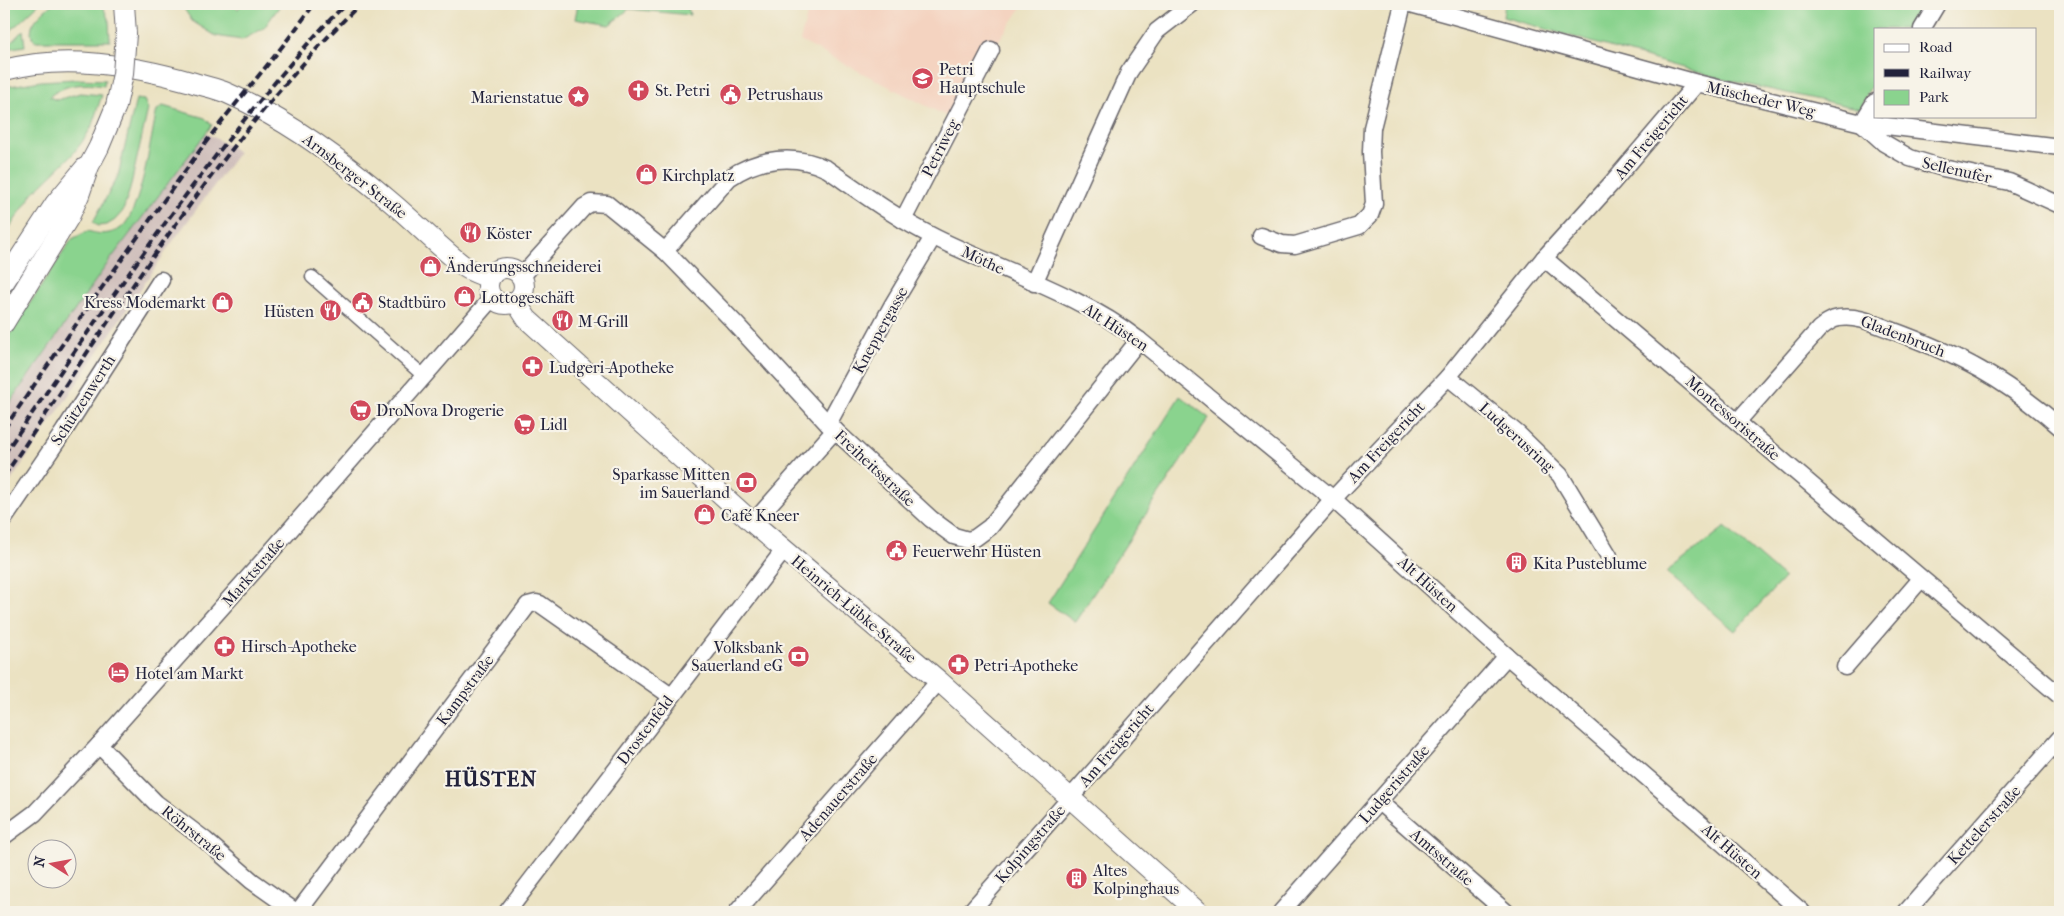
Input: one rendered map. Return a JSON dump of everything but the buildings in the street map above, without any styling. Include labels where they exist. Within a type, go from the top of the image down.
[{"type":"street","points":[[4,323],[69,217],[116,106],[123,74],[126,34],[124,4]]},
{"type":"street","points":[[1034,283],[1129,72],[1157,31],[1192,4]]},
{"type":"street","points":[[1261,236],[1282,244],[1295,245],[1359,226],[1370,215],[1374,204],[1371,152],[1372,128],[1403,4]]},
{"type":"street","name":"Müscheder Weg","points":[[1411,4],[1697,83],[1862,123],[2060,147]]},
{"type":"street","points":[[1923,28],[1937,4]]},
{"type":"street","name":"Petriweg","points":[[903,220],[991,50]]},
{"type":"street","name":"Arnsberger Straße","points":[[4,70],[55,62],[100,64],[156,73],[226,93],[270,115],[320,146],[391,201],[466,268],[489,278]]},
{"type":"street","name":"Am Freigericht","points":[[1070,798],[1333,498],[1448,377],[1544,258],[1611,184],[1697,83]]},
{"type":"street","points":[[1862,123],[1874,104]]},
{"type":"street","name":"Sellenufer","points":[[1862,123],[1884,143],[1910,158],[1943,168],[2009,182],[2060,205]]},
{"type":"street","name":"Möthe","points":[[665,251],[729,178],[737,172],[781,158],[807,161],[821,167],[933,237],[1034,283]]},
{"type":"street","points":[[4,282],[10,267],[66,189],[89,166]]},
{"type":"street","name":"Freiheitsstraße","points":[[522,276],[584,207],[591,202],[607,204],[665,251],[832,427],[896,489],[944,530],[961,539],[975,538],[990,527],[1139,340]]},
{"type":"street","name":"Kneppergasse","points":[[753,524],[832,427],[893,304],[933,237]]},
{"type":"street","name":"Montessoristraße","points":[[1544,258],[2060,696]]},
{"type":"street","points":[[502,268],[513,269],[522,276],[523,293],[516,302],[503,304],[492,298],[488,289],[489,278],[492,273],[502,268]]},
{"type":"street","points":[[312,277],[425,377]]},
{"type":"street","name":"Schützenwerth","points":[[4,519],[161,280]]},
{"type":"street","name":"Alt Hüsten","points":[[1034,283],[1117,324],[1333,498],[1507,656],[1802,912]]},
{"type":"street","name":"Marktstraße","points":[[4,836],[35,813],[100,745],[425,377],[492,298]]},
{"type":"street","name":"Heinrich-Lübke-Straße","points":[[516,302],[522,313],[532,324],[753,524],[939,680],[1198,912]]},
{"type":"street","name":"Gladenbruch","points":[[1738,421],[1819,329],[1834,319],[1846,317],[1868,322],[1966,361],[2010,387],[2060,427]]},
{"type":"street","name":"Ludgerusring","points":[[1448,377],[1518,434],[1560,475],[1609,556]]},
{"type":"street","name":"Drostenfeld","points":[[507,912],[670,696],[784,550]]},
{"type":"street","points":[[1845,668],[1921,579]]},
{"type":"street","name":"Kampstraße","points":[[297,912],[528,605],[540,604],[670,696]]},
{"type":"street","name":"Ludgeristraße","points":[[1281,912],[1507,656]]},
{"type":"street","name":"Adenauerstraße","points":[[737,912],[939,680]]},
{"type":"street","name":"Kettelerstraße","points":[[1906,912],[2060,738]]},
{"type":"street","name":"Röhrstraße","points":[[100,745],[156,803],[204,840],[252,881],[297,912]]},
{"type":"street","name":"Kolpingstraße","points":[[970,912],[1070,798]]},
{"type":"street","name":"Amtsstraße","points":[[1379,802],[1506,912]]},
{"type":"shaded area","name":"Petri Hauptschule","points":[[810,4],[1024,4],[946,116],[800,41]]},
{"type":"shaded area","points":[[205,132],[239,152],[173,241],[4,491],[4,411],[110,260]]},
{"type":"green space","points":[[4,4],[39,4],[4,37]]},
{"type":"green space","points":[[52,4],[102,4],[109,21],[110,41],[35,41],[31,31],[32,26],[39,16]]},
{"type":"green space","points":[[181,4],[231,4],[238,9],[242,4],[281,4],[264,28],[242,40],[216,36],[192,21]]},
{"type":"green space","points":[[578,4],[687,4],[690,15],[629,9],[609,25],[575,19]]},
{"type":"green space","points":[[1505,4],[1918,4],[1921,6],[1907,28],[1874,28],[1874,81],[1861,109],[1722,79],[1503,17]]},
{"type":"green space","points":[[23,30],[25,46],[5,49]]},
{"type":"green space","points":[[105,80],[104,86],[90,84],[75,85],[55,92],[49,97],[57,100],[80,93],[102,95],[91,128],[72,155],[33,193],[4,236],[4,87],[41,81]]},
{"type":"green space","points":[[136,99],[144,100],[148,109],[130,189],[123,211],[115,220],[107,225],[98,226],[93,222],[118,176]]},
{"type":"green space","points":[[163,106],[205,118],[212,125],[110,260],[4,411],[4,343],[72,239],[88,231],[101,234],[113,232],[121,228],[128,220],[140,191],[157,110]]},
{"type":"green space","points":[[1180,396],[1209,418],[1075,622],[1048,603]]},
{"type":"green space","points":[[1725,527],[1784,578],[1735,631],[1666,572]]},
{"type":"railway","points":[[4,429],[105,283],[209,138],[314,4]]},
{"type":"railway","points":[[4,454],[125,279],[188,193],[287,68],[346,4]]},
{"type":"railway","points":[[4,476],[128,292],[215,172],[260,114],[360,4]]},
{"type":"place","name":"Petri Hauptschule","points":[[923,78]]},
{"type":"place","name":"St. Petri","points":[[639,90]]},
{"type":"place","name":"Petrushaus","points":[[731,94]]},
{"type":"place","name":"Marienstatue","points":[[579,97]]},
{"type":"place","name":"Kirchplatz","points":[[646,175]]},
{"type":"place","name":"Köster","points":[[470,233]]},
{"type":"place","name":"Änderungsschneiderei","points":[[430,266]]},
{"type":"place","name":"Lottogeschäft","points":[[465,297]]},
{"type":"place","name":"Kress Modemarkt","points":[[222,302]]},
{"type":"place","name":"Stadtbüro","points":[[362,302]]},
{"type":"place","name":"Hüsten","points":[[330,311]]},
{"type":"place","name":"M-Grill","points":[[562,321]]},
{"type":"place","name":"Ludgeri-Apotheke","points":[[533,367]]},
{"type":"place","name":"DroNova Drogerie","points":[[360,410]]},
{"type":"place","name":"Lidl","points":[[524,424]]},
{"type":"place","name":"Sparkasse Mitten im Sauerland","points":[[746,483]]},
{"type":"place","name":"Café Kneer","points":[[705,515]]},
{"type":"place","name":"Feuerwehr Hüsten","points":[[896,551]]},
{"type":"place","name":"Kita Pusteblume","points":[[1517,563]]},
{"type":"place","name":"Hirsch-Apotheke","points":[[225,646]]},
{"type":"place","name":"Volksbank Sauerland eG","points":[[799,656]]},
{"type":"place","name":"Petri-Apotheke","points":[[958,665]]},
{"type":"place","name":"Hotel am Markt","points":[[119,673]]},
{"type":"place","name":"Altes Kolpinghaus","points":[[1077,879]]},
{"type":"district","name":"HÜSTEN","points":[[491,779]]}]
